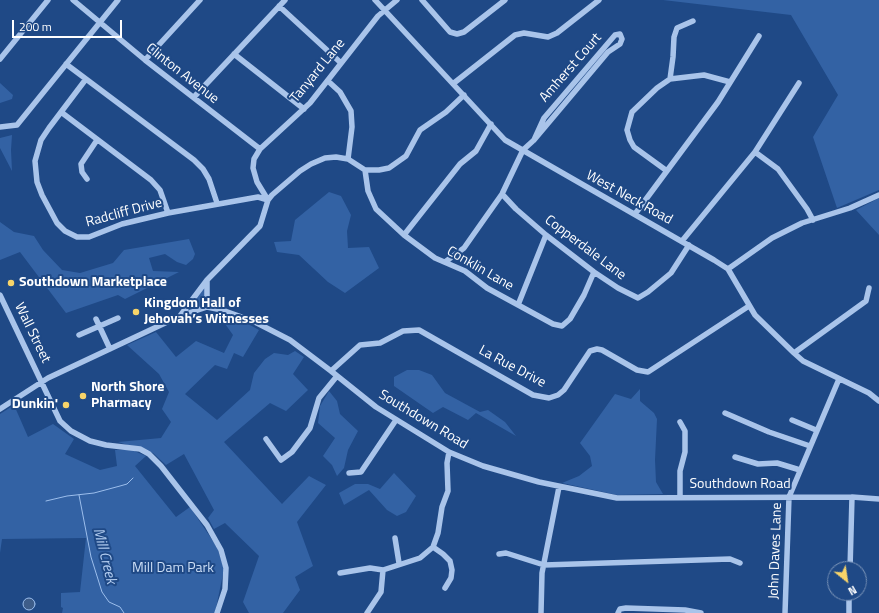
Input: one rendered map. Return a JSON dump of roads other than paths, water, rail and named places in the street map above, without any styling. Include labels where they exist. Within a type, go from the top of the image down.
[{"type":"street","points":[[0,59],[48,0]]},
{"type":"street","name":"Clinton Avenue","points":[[74,0],[105,28],[260,149]]},
{"type":"street","points":[[0,127],[17,125],[118,0]]},
{"type":"street","points":[[145,60],[200,0]]},
{"type":"street","points":[[194,97],[285,0]]},
{"type":"street","name":"West Neck Road","points":[[376,0],[505,140],[689,245],[728,269],[755,315],[803,361],[869,393],[879,401]]},
{"type":"street","name":"Tanyard Lane","points":[[268,200],[258,182],[253,168],[254,159],[260,149],[275,133],[304,109],[328,81],[378,16],[397,0]]},
{"type":"street","points":[[422,0],[450,32],[457,34],[464,32],[505,0]]},
{"type":"street","points":[[454,83],[515,34],[524,33],[548,37],[557,32],[599,0]]},
{"type":"street","points":[[279,6],[341,63]]},
{"type":"street","points":[[670,79],[676,28],[693,21]]},
{"type":"street","name":"Amherst Court","points":[[523,150],[534,140],[608,52],[620,44],[622,41],[622,35],[615,35],[544,118],[534,140]]},
{"type":"street","points":[[635,214],[718,102],[759,36]]},
{"type":"street","points":[[234,54],[304,109]]},
{"type":"street","points":[[66,64],[194,160],[203,169],[209,179],[217,203]]},
{"type":"street","points":[[667,171],[634,148],[630,140],[628,130],[632,112],[657,88],[670,79],[704,75],[730,82]]},
{"type":"street","name":"Radcliff Drive","points":[[86,79],[41,140],[37,150],[35,170],[42,195],[57,223],[61,227],[77,237],[89,237],[122,224],[168,213],[217,203],[258,197],[268,200]]},
{"type":"street","points":[[328,81],[340,92],[351,111],[352,127],[348,159]]},
{"type":"street","points":[[682,241],[754,152],[799,83]]},
{"type":"street","points":[[180,316],[207,280],[260,226],[268,200],[287,180],[311,164],[325,158],[336,157],[348,159],[365,170],[379,170],[398,163],[406,156],[420,130],[446,112],[464,95]]},
{"type":"street","points":[[61,112],[151,180],[160,190],[168,213]]},
{"type":"street","points":[[404,235],[460,164],[476,152],[491,124]]},
{"type":"street","points":[[87,180],[81,164],[97,140]]},
{"type":"street","points":[[445,262],[467,243],[502,194],[523,150]]},
{"type":"street","points":[[754,152],[778,170],[807,209],[813,220]]},
{"type":"street","name":"Conklin Lane","points":[[365,170],[368,191],[376,209],[404,235],[435,258],[465,271],[487,288],[552,324],[562,326],[570,319],[584,295],[594,272]]},
{"type":"street","name":"Copperdale Lane","points":[[502,194],[546,235],[594,272],[618,288],[638,298],[648,292],[671,273],[689,245]]},
{"type":"street","points":[[728,269],[772,238],[802,223],[850,208],[879,196]]},
{"type":"street","points":[[518,305],[546,235]]},
{"type":"street","points":[[0,409],[42,382],[180,316],[207,307],[207,280]]},
{"type":"street","points":[[794,353],[866,301],[869,288]]},
{"type":"street","name":"Wall Street","points":[[0,295],[42,382],[55,414],[67,428],[94,442],[146,452],[158,462],[195,508],[214,536],[224,560],[226,585],[217,613]]},
{"type":"street","name":"La Rue Drive","points":[[331,371],[360,345],[380,343],[411,329],[419,330],[533,394],[549,398],[558,395],[564,390],[590,351],[597,349],[602,350],[637,370],[648,372],[749,306]]},
{"type":"street","name":"Southdown Road","points":[[207,307],[222,310],[256,323],[290,340],[376,407],[449,452],[483,466],[559,487],[617,498],[680,496],[750,499],[790,497],[852,497],[879,499]]},
{"type":"street","points":[[80,335],[118,318]]},
{"type":"street","points":[[96,319],[110,349]]},
{"type":"street","points":[[266,439],[281,460],[292,452],[310,428],[319,398],[336,376]]},
{"type":"street","name":"John Daves Lane","points":[[785,613],[790,497],[816,430],[839,379]]},
{"type":"street","points":[[725,414],[810,446]]},
{"type":"street","points":[[349,473],[360,472],[396,420]]},
{"type":"street","points":[[792,420],[816,430]]},
{"type":"street","points":[[680,422],[685,431],[685,452],[680,471],[680,496]]},
{"type":"street","points":[[340,574],[370,568],[383,570],[420,558],[433,548],[448,491],[447,463],[449,452]]},
{"type":"street","points":[[735,457],[758,464],[777,463],[800,470]]},
{"type":"street","points":[[542,613],[542,573],[559,487]]},
{"type":"street","points":[[850,561],[852,497]]},
{"type":"street","points":[[395,538],[398,564]]},
{"type":"street","points":[[433,548],[443,554],[450,561],[452,570],[451,578],[445,588]]},
{"type":"street","points":[[499,554],[506,552],[544,565],[730,559],[740,563]]},
{"type":"street","points":[[367,613],[381,592],[383,570]]},
{"type":"street","points":[[849,613],[850,601]]},
{"type":"street","points":[[619,611],[685,610],[701,613]]},
{"type":"waterway","name":"Mill Creek","points":[[46,501],[67,496],[94,493],[127,484],[133,478]]},
{"type":"waterway","name":"Mill Creek","points":[[79,495],[91,557],[102,592],[109,602],[120,607],[124,613]]},
{"type":"place","name":"Southdown Marketplace","points":[[11,283]]},
{"type":"place","name":"Kingdom Hall of Jehovah’s Witnesses","points":[[136,312]]},
{"type":"place","name":"North Shore Pharmacy","points":[[83,396]]},
{"type":"place","name":"Dunkin'","points":[[66,405]]},
{"type":"park label","name":"Mill Dam Park","points":[[173,569]]}]
